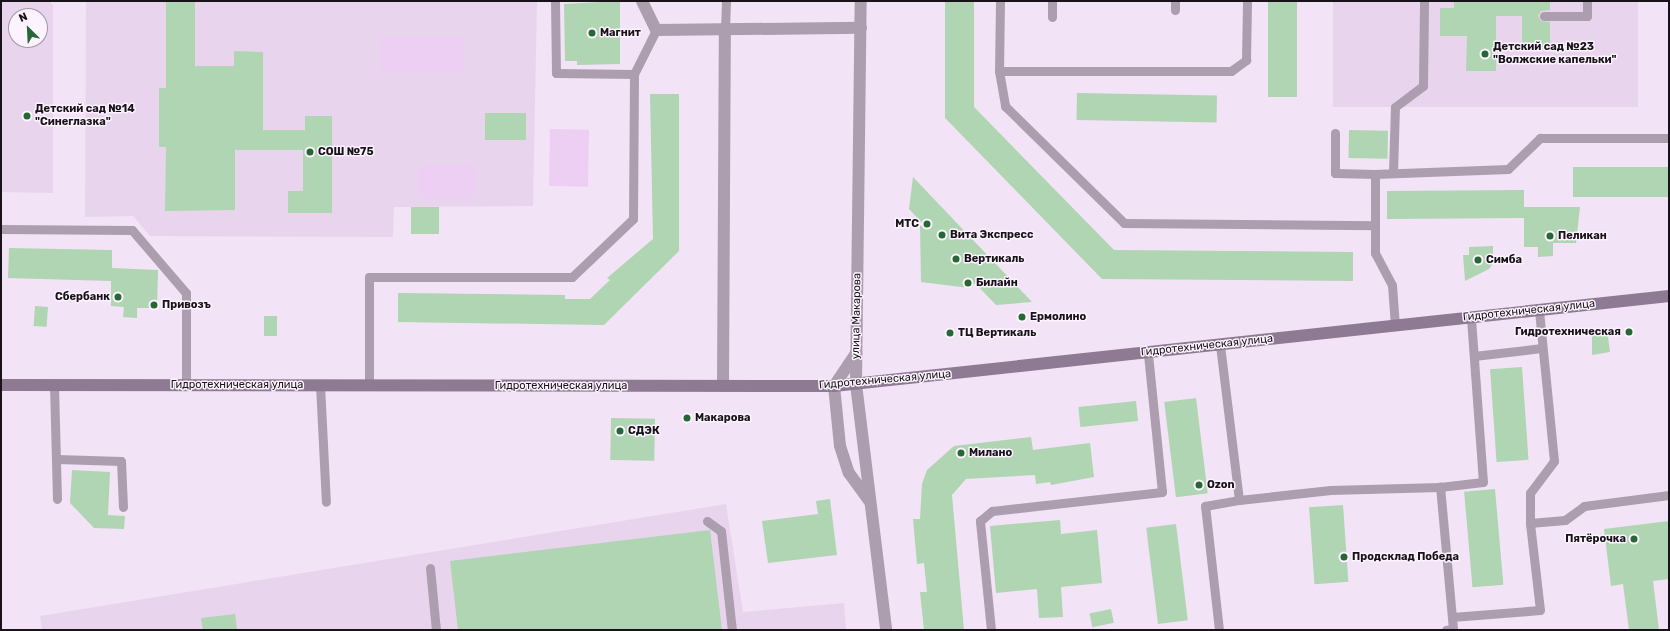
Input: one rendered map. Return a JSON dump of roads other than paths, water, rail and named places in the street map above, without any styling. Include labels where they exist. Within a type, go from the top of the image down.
[{"type":"main road","name":"Гидротехническая улица","points":[[1,385],[834,386],[1669,296]]},
{"type":"street","points":[[642,1],[656,30],[861,28]]},
{"type":"street","name":"улица Макарова","points":[[861,1],[856,384],[886,630]]},
{"type":"street","points":[[723,386],[725,30]]},
{"type":"street","points":[[856,352],[834,386],[840,446],[849,473],[870,504]]},
{"type":"lane","points":[[555,1],[556,73],[634,74]]},
{"type":"lane","points":[[725,30],[726,1]]},
{"type":"lane","points":[[1000,1],[999,71],[1005,106],[1124,223],[1375,225]]},
{"type":"lane","points":[[1052,1],[1052,17]]},
{"type":"lane","points":[[999,71],[1231,71],[1246,60],[1247,1]]},
{"type":"lane","points":[[1393,173],[1394,107],[1423,86],[1424,1]]},
{"type":"lane","points":[[1544,16],[1588,16],[1587,1]]},
{"type":"lane","points":[[369,386],[369,277],[572,277],[633,219],[634,74],[656,30]]},
{"type":"lane","points":[[1335,133],[1335,173],[1375,174],[1508,169],[1540,138],[1669,138]]},
{"type":"lane","points":[[1375,174],[1375,253],[1392,285],[1395,326]]},
{"type":"lane","points":[[1,229],[132,230],[186,293],[186,385]]},
{"type":"lane","points":[[1452,617],[1540,610],[1530,523],[1530,493],[1554,461],[1539,310]]},
{"type":"lane","points":[[1219,630],[1205,506],[1239,500],[1330,490],[1440,487],[1483,482],[1471,318]]},
{"type":"lane","points":[[1220,345],[1239,500]]},
{"type":"lane","points":[[1474,356],[1542,348]]},
{"type":"lane","points":[[992,630],[980,521],[992,511],[1162,492],[1148,353]]},
{"type":"lane","points":[[54,385],[57,499]]},
{"type":"lane","points":[[320,386],[326,502]]},
{"type":"lane","points":[[57,458],[121,461],[122,507]]},
{"type":"lane","points":[[1440,487],[1453,629],[1446,630]]},
{"type":"lane","points":[[1530,523],[1565,520],[1584,506],[1669,495]]},
{"type":"lane","points":[[707,521],[721,531],[732,630]]},
{"type":"lane","points":[[430,568],[436,630]]},
{"type":"place","name":"Магнит","points":[[592,33]]},
{"type":"place","name":"Детский сад №23 \"Волжские капельки\"","points":[[1485,54]]},
{"type":"place","name":"Детский сад №14 \"Синеглазка\"","points":[[27,116]]},
{"type":"place","name":"СОШ №75","points":[[310,152]]},
{"type":"place","name":"МТС","points":[[927,224]]},
{"type":"place","name":"Вита Экспресс","points":[[942,235]]},
{"type":"place","name":"Пеликан","points":[[1550,236]]},
{"type":"place","name":"Вертикаль","points":[[956,259]]},
{"type":"place","name":"Симба","points":[[1478,260]]},
{"type":"place","name":"Билайн","points":[[968,283]]},
{"type":"place","name":"Сбербанк","points":[[118,297]]},
{"type":"place","name":"Привозъ","points":[[154,305]]},
{"type":"place","name":"Ермолино","points":[[1022,317]]},
{"type":"place","name":"Гидротехническая","points":[[1629,332]]},
{"type":"place","name":"ТЦ Вертикаль","points":[[950,333]]},
{"type":"place","name":"Макарова","points":[[687,418]]},
{"type":"place","name":"СДЭК","points":[[620,431]]},
{"type":"place","name":"Милано","points":[[961,453]]},
{"type":"place","name":"Ozon","points":[[1199,485]]},
{"type":"place","name":"Пятёрочка","points":[[1634,539]]},
{"type":"place","name":"Продсклад Победа","points":[[1344,557]]}]
